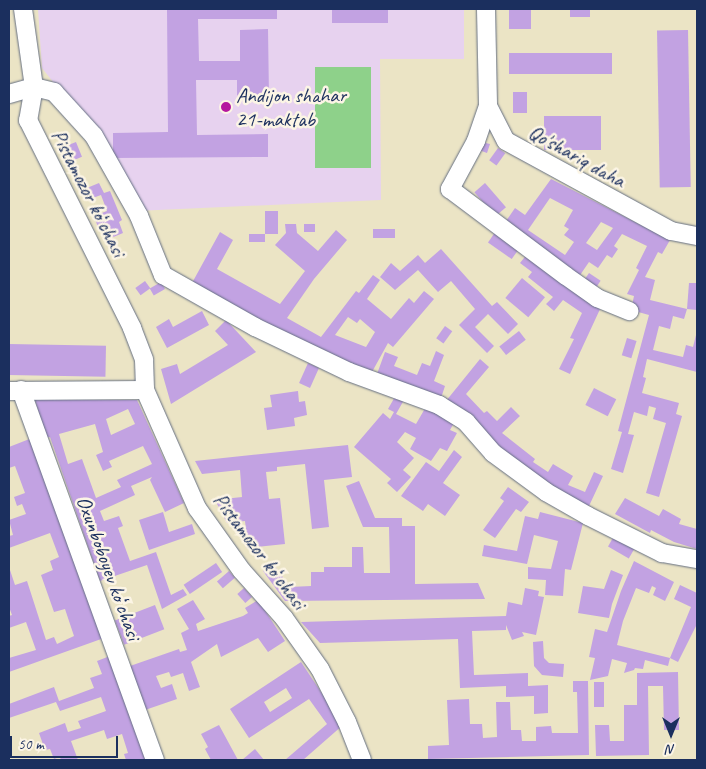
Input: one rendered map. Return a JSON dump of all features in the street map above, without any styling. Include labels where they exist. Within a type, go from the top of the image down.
[{"type":"street","name":"Pistamozor koʻchasi","points":[[23,9],[34,88],[28,120],[132,328],[144,360],[144,390],[197,508],[242,571],[284,618],[320,669],[347,722],[362,760]]},
{"type":"street","name":"Qo'shariq daha","points":[[486,9],[488,106],[506,141],[671,231],[697,236]]},
{"type":"street","points":[[9,94],[34,88],[54,92],[94,136],[139,216],[164,275],[255,327],[349,372],[439,405],[466,422],[493,453],[546,492],[588,516],[662,553],[697,559]]},
{"type":"street","points":[[488,106],[476,141],[450,189],[596,298],[629,311]]},
{"type":"street","points":[[15,390],[144,390]]},
{"type":"street","name":"Oxunboboyev koʻchasi","points":[[15,390],[155,760]]},
{"type":"shaded area","name":"Andijon shahar 21-maktab","points":[[38,9],[464,9],[464,59],[380,59],[381,200],[136,211],[103,145],[42,68]]},
{"type":"green space","points":[[315,67],[371,67],[371,168],[315,168]]},
{"type":"building","points":[[167,9],[277,9],[277,19],[198,19],[199,61],[240,61],[240,30],[268,29],[269,97],[237,98],[237,80],[196,80],[197,135],[268,134],[268,157],[113,158],[113,133],[168,132]]},
{"type":"building","points":[[332,9],[388,9],[388,23],[332,23]]},
{"type":"building","points":[[509,9],[531,9],[531,29],[509,29]]},
{"type":"building","points":[[570,9],[590,9],[590,17],[570,17]]},
{"type":"building","points":[[688,30],[691,187],[660,188],[657,31]]},
{"type":"building","points":[[509,53],[612,53],[612,74],[509,74]]},
{"type":"building","points":[[513,92],[527,92],[527,113],[513,113]]},
{"type":"building","points":[[544,116],[601,116],[601,150],[544,150]]},
{"type":"building","points":[[76,142],[82,157],[72,161],[66,146]]},
{"type":"building","points":[[481,142],[490,144],[487,153],[479,150]]},
{"type":"building","points":[[498,148],[505,153],[496,165],[489,160]]},
{"type":"building","points":[[551,179],[670,240],[662,254],[658,252],[645,277],[655,280],[650,300],[687,309],[684,319],[673,316],[670,329],[659,326],[653,350],[683,357],[686,345],[693,347],[697,331],[697,372],[647,359],[643,377],[646,378],[642,393],[679,403],[676,414],[682,416],[659,497],[646,493],[666,423],[653,419],[656,408],[649,406],[647,416],[634,412],[628,434],[634,435],[623,473],[611,469],[622,432],[618,431],[649,315],[631,310],[634,296],[627,294],[639,270],[636,268],[647,246],[622,234],[614,246],[618,249],[612,258],[607,255],[598,268],[589,262],[576,281],[504,224],[515,208],[525,215]],"holes":[[[550,198],[573,210],[564,226],[569,229],[564,235],[574,242],[565,255],[528,230]],[[601,222],[613,228],[597,250],[586,243]]]},
{"type":"building","points":[[99,183],[104,193],[110,191],[122,220],[119,222],[123,233],[111,238],[107,226],[99,230],[94,216],[107,211],[101,195],[87,200],[82,190]]},
{"type":"building","points":[[485,183],[506,207],[495,216],[474,192]]},
{"type":"building","points":[[265,211],[278,211],[278,234],[265,234]]},
{"type":"building","points":[[285,224],[296,224],[297,233],[318,251],[336,230],[347,240],[314,279],[287,318],[321,337],[356,291],[359,293],[373,275],[380,280],[367,299],[391,319],[409,298],[414,303],[424,291],[434,299],[393,347],[388,343],[372,372],[312,350],[192,283],[220,232],[233,240],[217,269],[280,304],[305,271],[275,245],[286,233]],"holes":[[[348,317],[357,323],[360,319],[375,332],[366,347],[335,335]]]},
{"type":"building","points":[[304,224],[315,224],[315,232],[304,232]]},
{"type":"building","points":[[373,229],[395,229],[395,238],[373,238]]},
{"type":"building","points":[[496,231],[520,248],[512,259],[488,242]]},
{"type":"building","points":[[249,234],[265,234],[265,242],[249,242]]},
{"type":"building","points":[[441,249],[492,306],[497,302],[518,324],[508,334],[488,314],[475,327],[494,346],[487,353],[459,325],[475,309],[451,281],[438,292],[418,270],[395,290],[380,277],[391,263],[400,271],[418,255],[425,263]]},
{"type":"building","points":[[528,253],[601,307],[570,374],[559,369],[574,339],[570,338],[582,313],[563,300],[554,311],[546,304],[553,297],[528,277],[532,272],[520,263]]},
{"type":"building","points":[[589,273],[601,281],[593,292],[581,285]]},
{"type":"building","points":[[522,278],[545,297],[528,317],[505,298]]},
{"type":"building","points":[[145,281],[150,288],[141,295],[135,288]]},
{"type":"building","points":[[161,282],[165,289],[154,295],[150,288]]},
{"type":"building","points":[[689,283],[697,283],[697,310],[687,309]]},
{"type":"building","points":[[202,311],[209,325],[167,348],[156,327],[169,319],[173,327]]},
{"type":"building","points":[[226,320],[256,352],[171,404],[161,369],[177,364],[180,374],[228,345],[215,331]]},
{"type":"building","points":[[445,326],[452,331],[443,343],[436,338]]},
{"type":"building","points":[[519,331],[526,340],[506,355],[499,346]]},
{"type":"building","points":[[627,338],[637,341],[631,358],[622,355]]},
{"type":"building","points":[[9,344],[106,346],[105,377],[9,375]]},
{"type":"building","points":[[436,351],[444,355],[434,381],[445,386],[441,398],[377,374],[385,352],[398,357],[394,366],[417,375],[422,363],[430,366]]},
{"type":"building","points":[[480,359],[489,367],[466,394],[484,413],[487,411],[497,421],[511,407],[520,416],[502,433],[535,459],[533,462],[548,472],[553,464],[573,476],[568,485],[585,492],[594,472],[603,476],[589,506],[562,495],[491,443],[446,401]]},
{"type":"building","points":[[308,363],[319,368],[310,388],[299,383]]},
{"type":"building","points":[[594,388],[616,399],[608,416],[585,405]]},
{"type":"building","points":[[298,391],[299,402],[305,401],[307,415],[294,418],[295,426],[267,430],[264,408],[272,407],[270,395]]},
{"type":"building","points":[[396,395],[404,400],[396,414],[416,424],[427,405],[455,421],[450,430],[457,433],[447,451],[440,448],[431,461],[410,449],[416,438],[405,432],[397,442],[414,458],[403,470],[411,477],[397,492],[387,483],[391,479],[354,447],[383,413],[390,419],[394,412],[388,409]]},
{"type":"building","points":[[35,400],[137,400],[184,503],[165,512],[150,480],[152,477],[131,486],[135,495],[100,511],[104,521],[119,516],[123,526],[118,528],[130,561],[156,552],[171,595],[183,589],[187,595],[162,609],[147,565],[100,581],[50,437],[46,438]],"holes":[[[128,409],[135,424],[111,435],[106,419]],[[95,424],[103,452],[96,455],[103,471],[112,467],[109,461],[143,446],[152,464],[117,480],[121,487],[96,498],[82,459],[68,464],[59,434]]]},
{"type":"building","points":[[32,438],[104,638],[9,672],[9,658],[36,650],[26,622],[9,628],[9,616],[12,615],[9,607],[9,567],[15,585],[27,581],[46,640],[54,637],[57,644],[74,636],[65,609],[54,612],[41,575],[53,570],[50,561],[59,557],[50,533],[9,548],[9,536],[13,535],[9,520],[26,514],[22,504],[17,506],[14,497],[25,493],[15,466],[9,468],[9,447]]},
{"type":"building","points":[[348,445],[352,477],[324,480],[329,527],[312,529],[305,464],[277,467],[277,471],[266,472],[269,499],[280,498],[285,544],[247,548],[237,531],[246,530],[245,521],[227,523],[215,500],[242,497],[240,470],[202,474],[195,461]]},
{"type":"building","points":[[454,450],[462,457],[443,483],[460,495],[445,516],[428,504],[423,511],[401,496],[426,462],[439,471]]},
{"type":"building","points":[[359,481],[375,518],[402,518],[402,526],[415,526],[415,584],[478,583],[485,599],[285,601],[263,571],[273,564],[290,587],[311,586],[311,572],[324,572],[324,567],[352,567],[352,547],[363,547],[364,573],[390,573],[389,527],[363,527],[346,486]]},
{"type":"building","points":[[508,487],[529,502],[521,512],[516,509],[495,538],[483,530],[504,501],[500,498]]},
{"type":"building","points":[[625,498],[659,516],[663,509],[681,519],[679,524],[697,529],[697,549],[674,542],[651,530],[650,533],[615,514]]},
{"type":"building","points":[[163,512],[169,532],[192,524],[195,534],[149,550],[139,520]]},
{"type":"building","points":[[540,512],[583,523],[571,570],[565,569],[563,596],[545,595],[546,580],[528,579],[528,567],[551,569],[558,541],[534,535],[527,564],[482,556],[484,545],[517,551],[525,516],[538,519]]},
{"type":"building","points":[[614,536],[635,548],[629,558],[608,546]]},
{"type":"building","points":[[634,561],[674,582],[665,601],[653,595],[656,588],[652,586],[649,593],[636,588],[623,621],[617,645],[670,658],[668,666],[645,660],[643,669],[635,668],[624,673],[627,663],[612,659],[608,676],[590,680],[595,658],[589,657],[595,629],[607,632]]},
{"type":"building","points":[[216,563],[222,572],[190,594],[184,585]]},
{"type":"building","points":[[611,570],[623,575],[609,618],[578,613],[583,586],[604,589]]},
{"type":"building","points":[[229,571],[235,578],[223,588],[217,581]]},
{"type":"building","points":[[680,585],[697,593],[697,624],[678,662],[670,658],[691,607],[674,599]]},
{"type":"building","points":[[244,588],[252,597],[245,603],[237,594]]},
{"type":"building","points":[[525,588],[539,591],[538,596],[544,597],[536,635],[522,632],[524,636],[512,640],[506,625],[506,630],[472,631],[474,675],[528,673],[528,686],[548,685],[548,713],[534,714],[534,696],[506,697],[506,686],[460,688],[458,639],[320,643],[301,622],[506,616],[508,602],[522,605]]},
{"type":"building","points":[[193,600],[205,619],[196,624],[198,631],[243,616],[248,613],[245,608],[258,600],[285,641],[268,652],[258,638],[221,657],[217,644],[191,662],[200,687],[189,691],[183,673],[171,677],[169,672],[156,676],[161,688],[172,684],[177,699],[145,710],[130,666],[179,649],[180,652],[187,650],[181,633],[189,629],[177,609]]},
{"type":"building","points":[[155,605],[164,629],[124,645],[115,620]]},
{"type":"building","points":[[543,641],[544,658],[549,663],[564,664],[563,677],[542,675],[534,666],[533,642]]},
{"type":"building","points":[[110,656],[147,760],[126,760],[124,754],[128,753],[122,734],[107,739],[104,730],[71,741],[78,760],[61,760],[60,757],[54,759],[50,749],[45,750],[39,733],[65,723],[68,732],[81,728],[78,721],[106,711],[101,697],[60,711],[56,702],[9,718],[9,704],[54,687],[59,701],[94,688],[90,678],[102,674],[97,661]]},
{"type":"building","points":[[301,662],[343,725],[303,760],[285,760],[327,724],[309,699],[249,738],[230,709]],"holes":[[[286,688],[292,698],[270,712],[264,702]]]},
{"type":"building","points":[[678,672],[679,730],[664,730],[663,686],[648,686],[649,755],[596,756],[595,725],[609,725],[610,741],[624,741],[624,705],[637,705],[637,673]]},
{"type":"building","points":[[573,681],[588,681],[589,755],[428,759],[428,746],[449,745],[447,700],[469,699],[470,724],[482,724],[483,738],[497,737],[496,702],[510,702],[511,730],[521,730],[522,741],[536,741],[536,727],[551,726],[552,733],[578,733],[577,692],[573,692]]},
{"type":"building","points":[[594,682],[604,682],[604,707],[594,707]]},
{"type":"building","points":[[219,725],[238,760],[211,760],[205,749],[208,747],[201,734]]},
{"type":"building","points":[[255,749],[264,760],[242,760]]},
{"type":"place","name":"Andijon shahar 21-maktab","points":[[226,107]]}]
